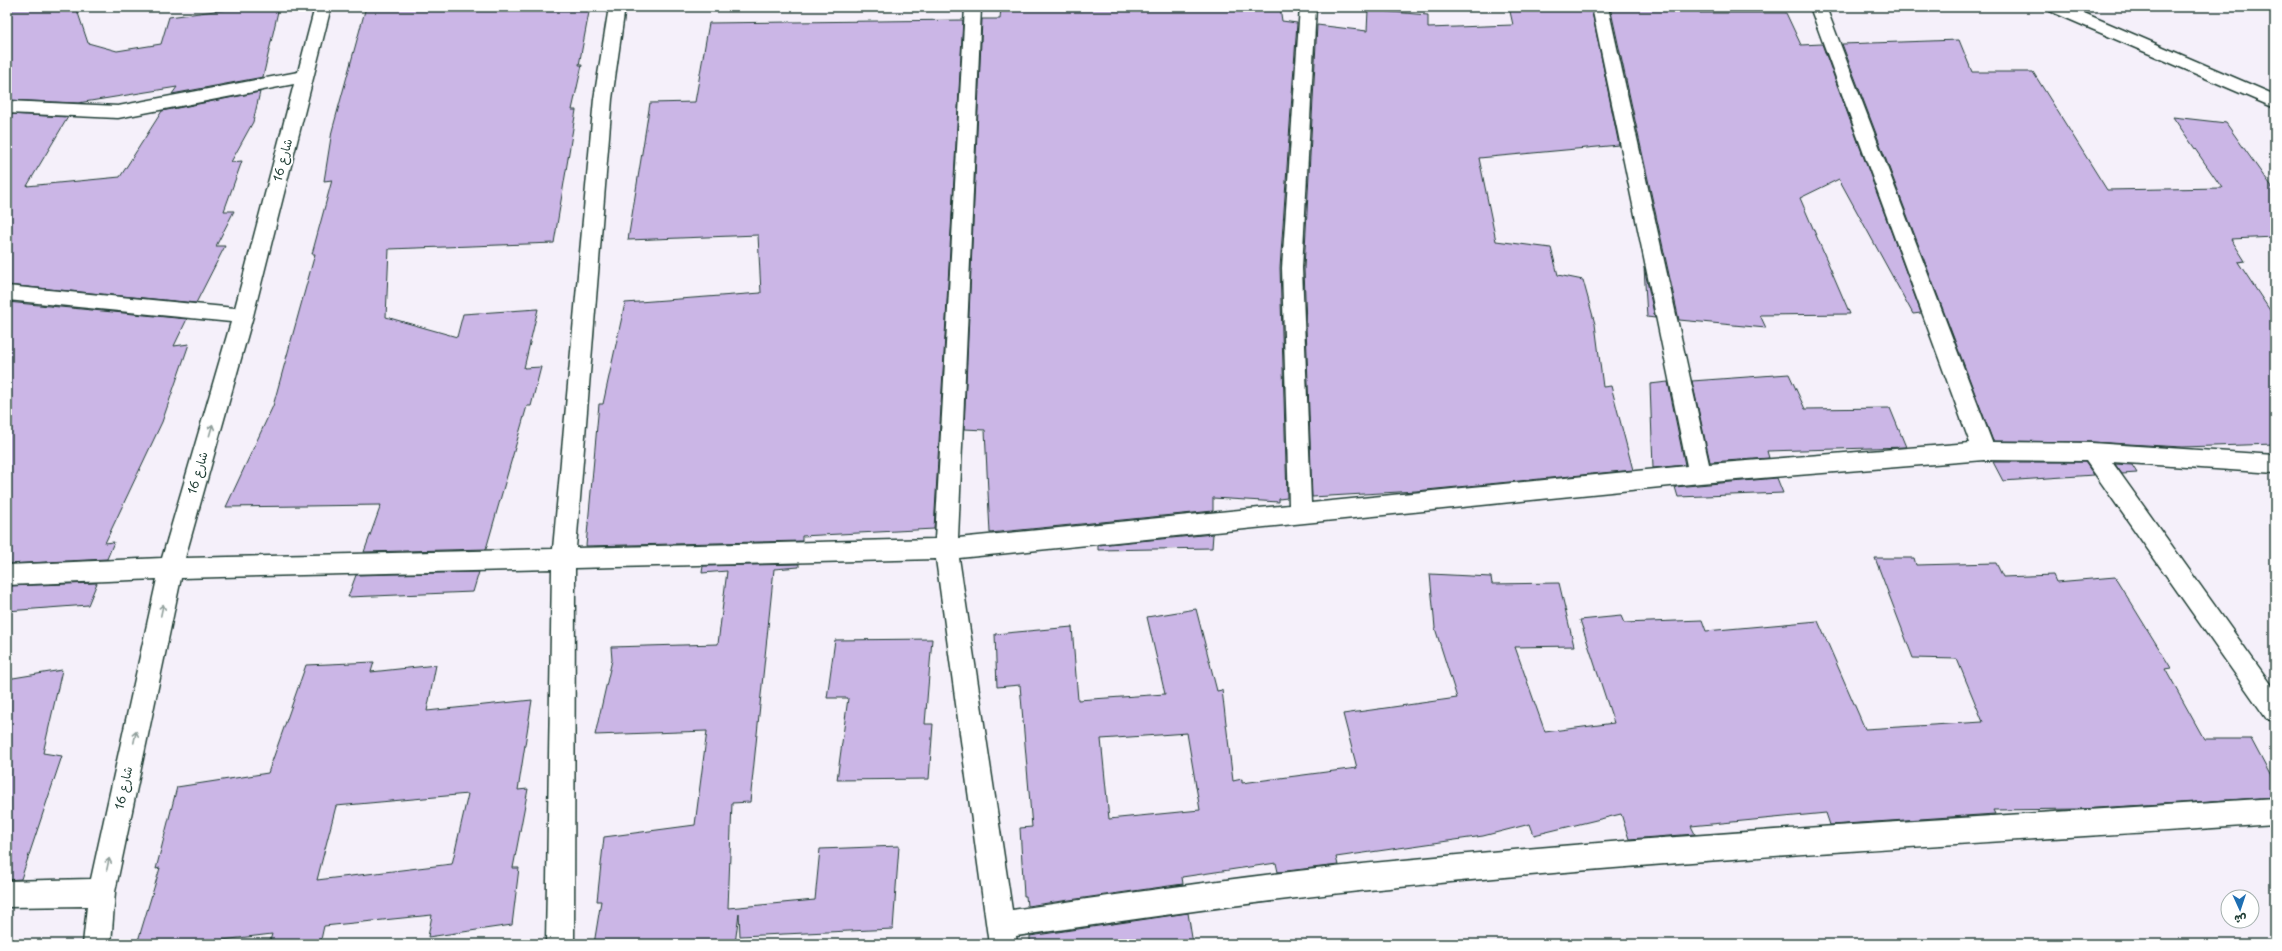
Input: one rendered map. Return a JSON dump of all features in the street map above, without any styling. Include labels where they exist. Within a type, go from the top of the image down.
[{"type":"street","name":"شارع 16","points":[[98,944],[102,892],[171,568],[243,316],[323,7]]},
{"type":"street","points":[[560,944],[564,559],[603,99],[617,7]]},
{"type":"street","points":[[973,7],[946,549],[1001,934],[1217,894],[1402,873],[1697,850],[2275,812]]},
{"type":"street","points":[[1300,514],[1292,268],[1308,7]]},
{"type":"street","points":[[1600,7],[1700,474]]},
{"type":"street","points":[[1818,7],[1984,451]]},
{"type":"street","points":[[2056,7],[2275,102]]},
{"type":"street","points":[[7,107],[118,112],[305,76]]},
{"type":"street","points":[[7,293],[243,316]]},
{"type":"street","points":[[7,575],[171,568],[946,549],[1700,474],[1984,451],[2092,452],[2275,464]]},
{"type":"street","points":[[2092,452],[2275,710]]},
{"type":"street","points":[[7,894],[102,892]]},
{"type":"building","points":[[7,7],[76,7],[88,43],[117,51],[161,44],[169,17],[245,7],[279,7],[263,77],[172,94],[177,87],[78,103],[7,100]]},
{"type":"building","points":[[366,7],[590,7],[579,65],[582,65],[572,110],[576,110],[554,243],[389,249],[386,317],[457,337],[463,314],[538,309],[524,368],[541,367],[531,406],[527,406],[486,549],[364,552],[381,505],[226,507],[273,406],[315,254],[312,254],[332,180],[324,181],[332,131]]},
{"type":"building","points":[[1001,7],[1280,7],[1282,21],[1297,23],[1280,268],[1287,498],[1279,499],[1279,502],[1213,498],[1213,511],[990,533],[985,430],[964,429],[982,19],[1000,19]]},
{"type":"building","points":[[1509,7],[1591,7],[1619,145],[1479,158],[1496,241],[1551,248],[1558,275],[1583,280],[1595,324],[1603,387],[1611,386],[1633,470],[1416,491],[1312,497],[1304,268],[1317,25],[1367,31],[1368,10],[1428,15],[1428,28],[1513,25]]},
{"type":"building","points":[[1610,7],[1698,7],[1700,13],[1786,13],[1801,45],[1822,44],[1921,313],[1913,314],[1839,179],[1800,198],[1850,314],[1760,315],[1766,328],[1679,320]]},
{"type":"building","points":[[963,20],[934,529],[802,536],[802,541],[586,546],[599,404],[603,404],[625,303],[761,293],[758,235],[628,240],[650,103],[695,102],[709,23]]},
{"type":"building","points":[[1959,40],[1972,72],[2033,72],[2107,190],[2222,188],[2173,117],[2226,123],[2275,192],[2275,237],[2231,239],[2245,261],[2238,262],[2275,318],[2275,444],[2182,447],[2092,442],[1993,441],[1842,44]]},
{"type":"building","points":[[260,92],[253,122],[231,162],[242,161],[224,211],[234,211],[216,246],[225,246],[196,303],[7,285],[7,114],[68,117],[27,186],[120,177],[162,111]]},
{"type":"building","points":[[1644,267],[1655,318],[1647,317]]},
{"type":"building","points":[[7,302],[187,319],[174,346],[189,344],[162,422],[105,543],[114,542],[107,559],[7,564]]},
{"type":"building","points":[[1789,374],[1805,409],[1890,408],[1906,447],[1767,451],[1769,458],[1710,462],[1692,381]]},
{"type":"building","points":[[1668,382],[1685,465],[1653,468],[1650,384]]},
{"type":"building","points":[[1993,462],[2085,462],[2094,475],[2003,481]]},
{"type":"building","points":[[2115,464],[2132,465],[2137,473],[2122,474]]},
{"type":"building","points":[[1777,478],[1783,493],[1678,497],[1675,487]]},
{"type":"building","points":[[1213,534],[1212,548],[1098,550],[1098,545]]},
{"type":"building","points":[[1875,558],[1914,558],[1916,565],[1996,563],[2003,577],[2053,575],[2056,582],[2115,577],[2171,668],[2165,669],[2204,739],[2251,739],[2275,784],[2275,797],[2081,809],[1993,810],[1995,814],[1830,825],[1826,813],[1691,826],[1695,834],[1629,839],[1621,814],[1534,835],[1530,824],[1483,836],[1336,857],[1338,865],[1278,872],[1276,863],[1182,877],[1183,884],[1027,906],[1026,896],[1024,896],[1020,828],[1032,827],[1020,685],[997,687],[995,634],[1072,627],[1078,700],[1165,694],[1147,617],[1196,609],[1217,691],[1222,690],[1233,781],[1242,779],[1242,783],[1357,768],[1343,714],[1457,698],[1435,628],[1430,574],[1491,577],[1492,584],[1559,583],[1574,646],[1515,647],[1545,732],[1614,723],[1580,620],[1621,616],[1624,623],[1702,620],[1706,631],[1818,621],[1865,729],[1983,722],[1957,659],[1913,658]],"holes":[[[1187,733],[1200,810],[1109,819],[1101,739]]]},
{"type":"building","points":[[799,564],[799,567],[774,569],[750,802],[732,803],[728,908],[815,900],[820,849],[899,846],[893,929],[740,936],[739,913],[735,944],[594,944],[601,901],[597,901],[604,837],[695,825],[707,731],[595,735],[612,660],[611,647],[718,644],[727,571],[702,573],[703,566]]},
{"type":"building","points":[[479,572],[473,592],[348,597],[356,575]]},
{"type":"building","points":[[97,583],[88,605],[7,611],[7,586]]},
{"type":"building","points":[[932,639],[925,724],[933,724],[929,779],[837,780],[848,698],[827,698],[835,640]]},
{"type":"building","points":[[374,662],[371,672],[436,665],[427,711],[532,700],[518,790],[528,789],[513,868],[519,868],[512,925],[428,937],[432,915],[324,926],[320,944],[269,944],[272,934],[189,944],[137,944],[160,868],[156,869],[177,787],[268,773],[306,665]],"holes":[[[468,794],[452,864],[317,880],[336,806]]]},
{"type":"building","points":[[62,670],[43,753],[62,756],[21,879],[7,880],[7,679]]},
{"type":"building","points":[[1188,913],[1193,944],[1030,944],[1030,936]]}]
